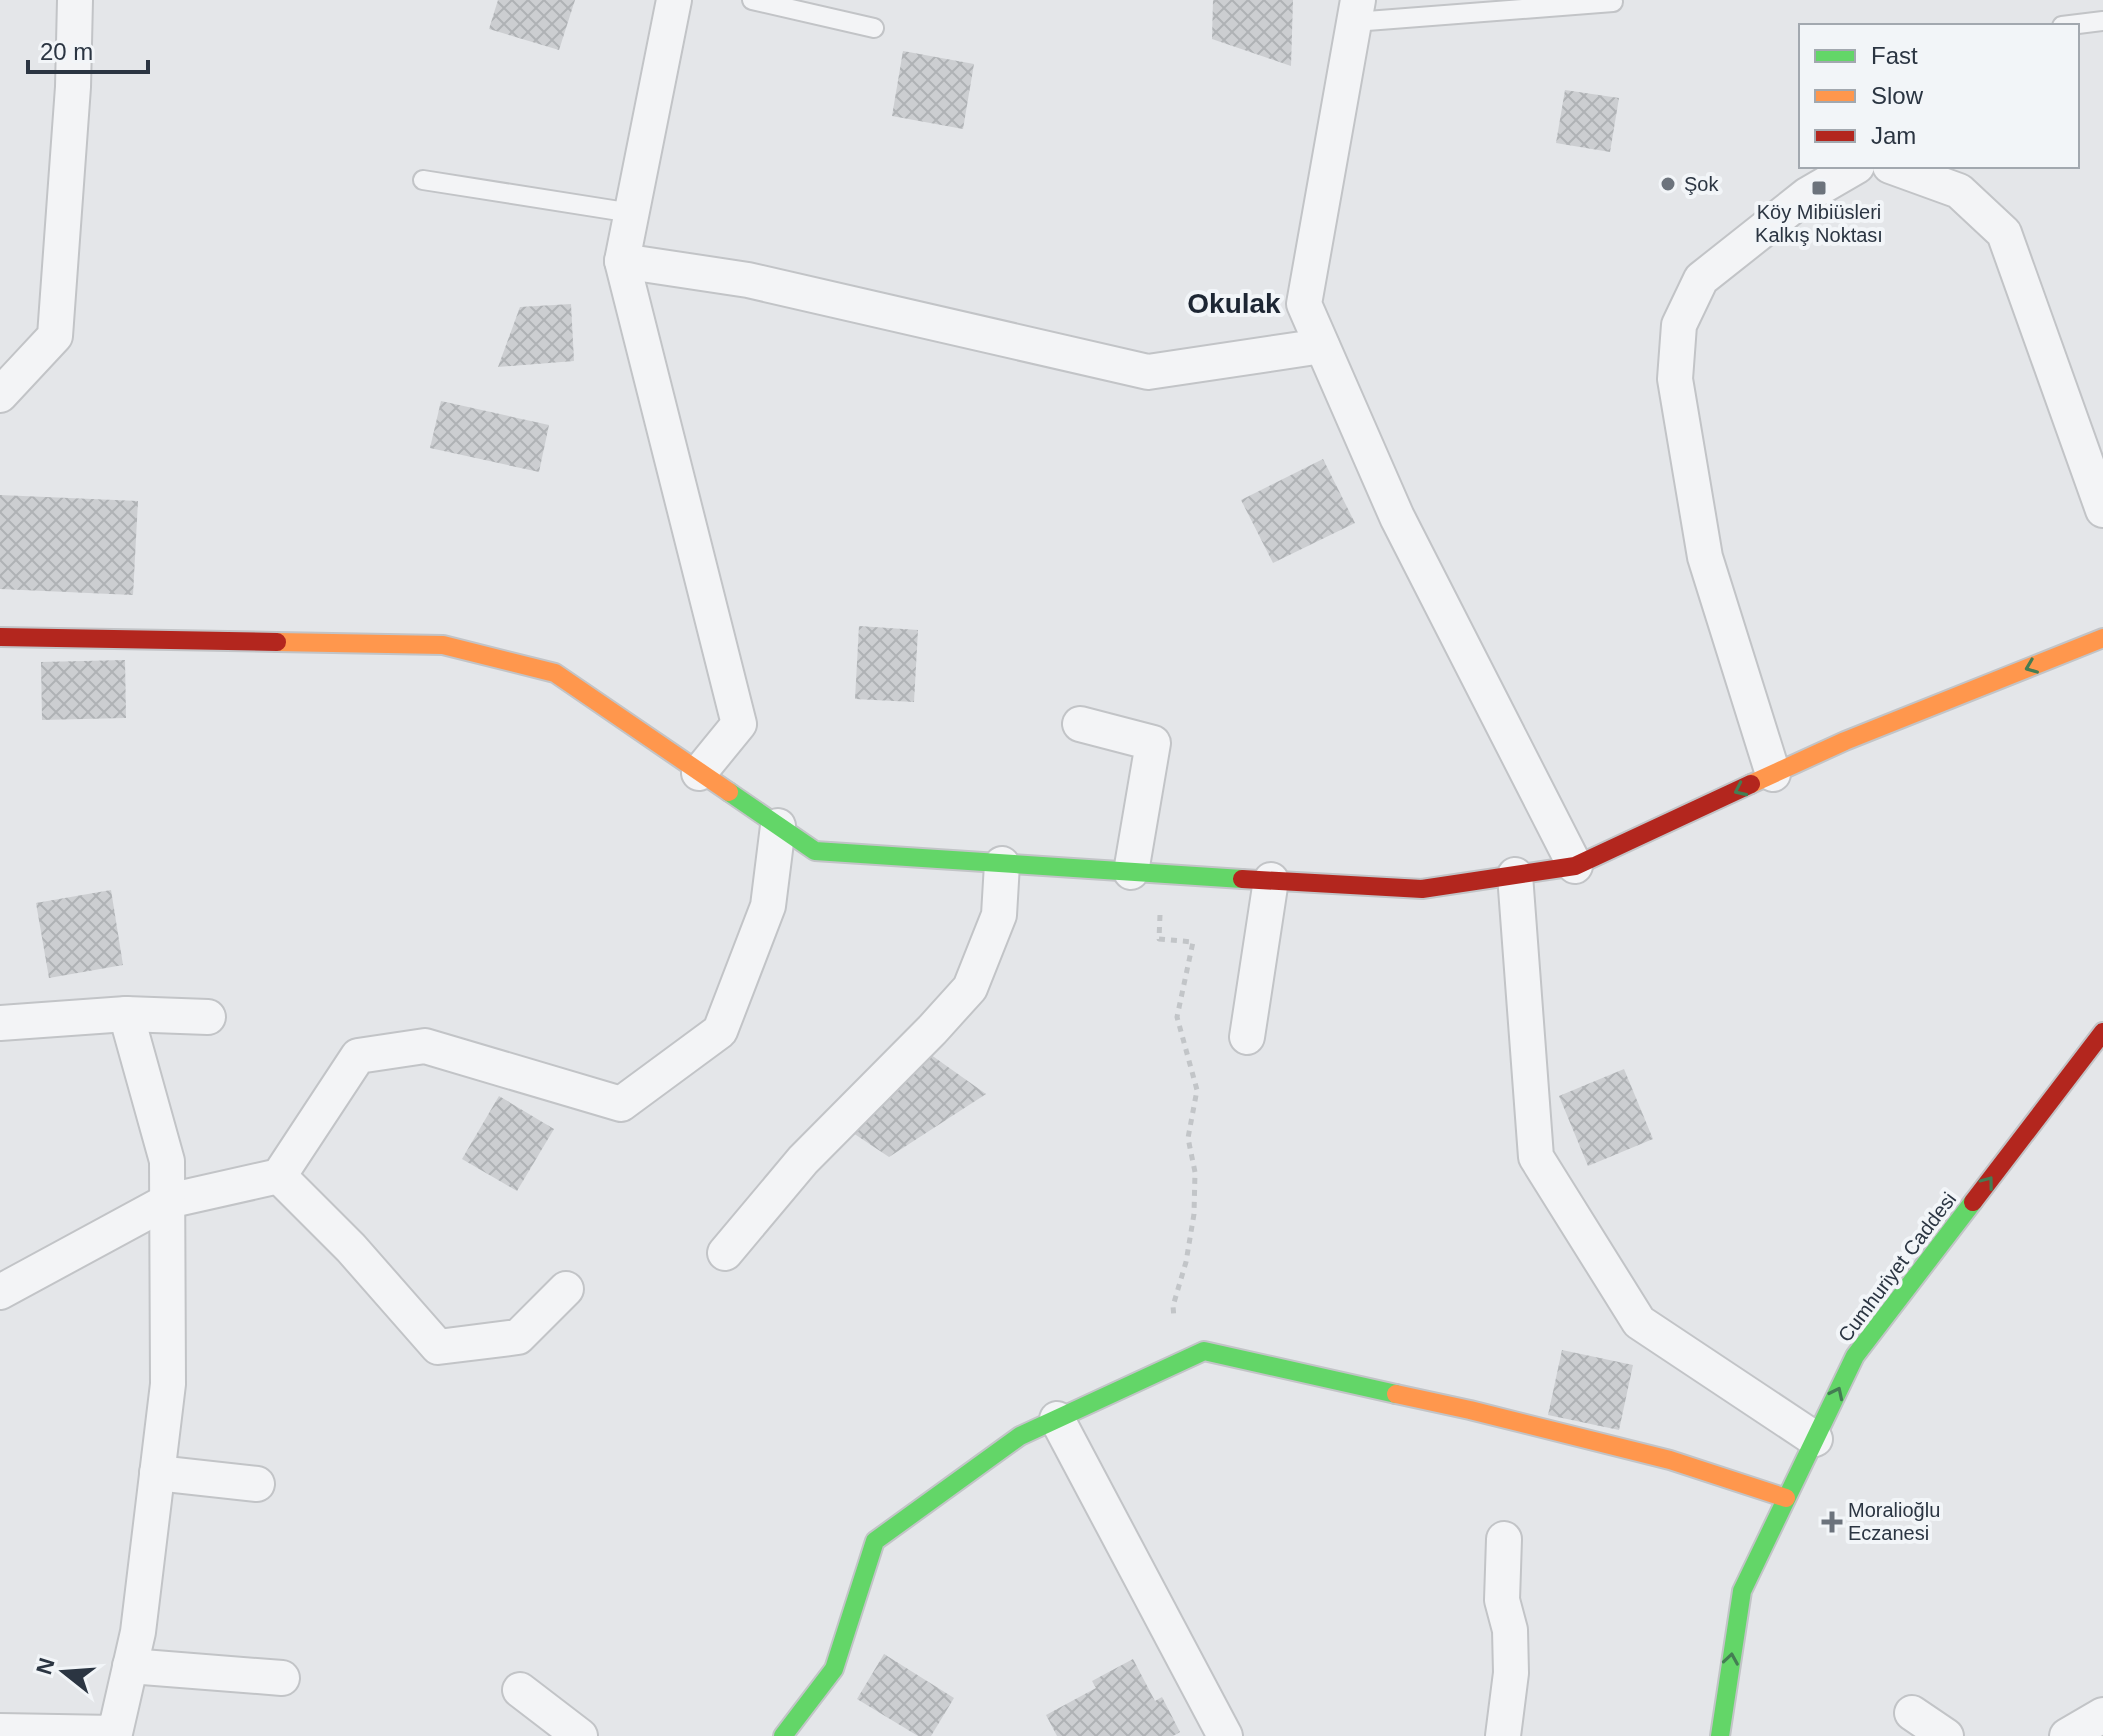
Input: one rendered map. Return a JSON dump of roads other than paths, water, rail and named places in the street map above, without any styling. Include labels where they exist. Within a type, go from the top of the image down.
[{"type":"street","points":[[0,395],[55,336],[73,87],[75,0]]},
{"type":"street","points":[[674,0],[622,261],[739,724],[699,773]]},
{"type":"street","points":[[1356,11],[1304,304],[1397,517],[1575,866]]},
{"type":"street","points":[[1773,774],[1705,557],[1675,379],[1679,325],[1701,279],[1807,195],[1854,168]]},
{"type":"street","points":[[1896,168],[1959,191],[2004,233],[2103,510]]},
{"type":"street","points":[[622,261],[748,280],[1148,372],[1322,346]]},
{"type":"street","points":[[0,637],[443,645],[555,673],[815,851],[1422,889],[1575,866],[1845,741],[2103,638]]},
{"type":"street","points":[[1080,724],[1153,743],[1146,873]]},
{"type":"street","points":[[0,1292],[168,1201],[279,1176],[358,1056],[425,1046],[621,1104],[720,1031],[768,906],[778,826]]},
{"type":"street","points":[[725,1253],[803,1160],[970,988],[999,915],[1002,864]]},
{"type":"street","points":[[1515,875],[1536,1157],[1639,1322],[1815,1439]]},
{"type":"street","points":[[1247,1037],[1271,880]]},
{"type":"street","points":[[0,1023],[126,1014],[208,1017]]},
{"type":"street","points":[[0,1731],[115,1733],[138,1632],[168,1384],[168,1201],[167,1161],[126,1014]]},
{"type":"street","name":"Cumhuriyet Caddesi","points":[[1720,1736],[1742,1591],[1855,1356],[2098,1048]]},
{"type":"street","points":[[279,1176],[351,1248],[438,1347],[518,1337],[566,1289]]},
{"type":"street","points":[[783,1736],[834,1669],[875,1541],[1020,1436],[1204,1351],[1470,1410],[1670,1460],[1786,1498]]},
{"type":"street","points":[[1057,1419],[1225,1736]]},
{"type":"street","points":[[157,1473],[257,1484]]},
{"type":"street","points":[[1503,1736],[1511,1673],[1510,1630],[1502,1600],[1504,1539]]},
{"type":"street","points":[[130,1666],[282,1678]]},
{"type":"street","points":[[520,1690],[580,1736]]},
{"type":"street","points":[[1912,1713],[1946,1736]]},
{"type":"street","points":[[2067,1736],[2103,1715]]},
{"type":"lane","points":[[752,0],[874,28]]},
{"type":"lane","points":[[1356,11],[1613,2]]},
{"type":"lane","points":[[2078,24],[2103,21]]},
{"type":"lane","points":[[423,180],[632,213]]},
{"type":"place","name":"Şok","points":[[1668,184]]},
{"type":"place","name":"Köy Mibiüsleri Kalkış Noktası","points":[[1819,188]]},
{"type":"place","name":"Moralioğlu Eczanesi","points":[[1832,1522]]},
{"type":"district","name":"Okulak","points":[[1234,303]]}]
